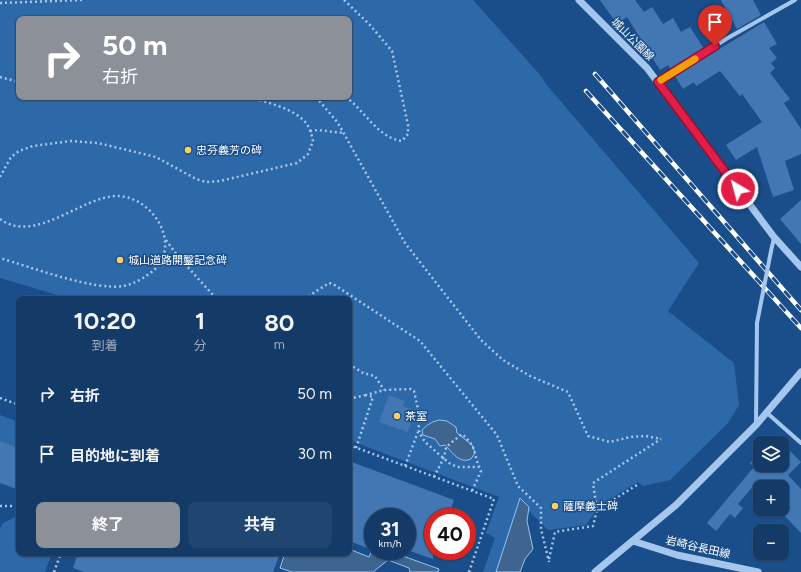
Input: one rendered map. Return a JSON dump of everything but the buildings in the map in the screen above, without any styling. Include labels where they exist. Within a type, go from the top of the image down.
[{"type":"street","name":"城山公園線","points":[[579,0],[647,68],[774,237],[801,267]]},
{"type":"street","points":[[658,82],[726,38],[795,0]]},
{"type":"street","points":[[756,425],[757,323],[774,237]]},
{"type":"street","points":[[595,572],[676,505],[756,425],[801,372]]},
{"type":"street","points":[[766,412],[801,443]]},
{"type":"street","name":"岩崎谷長田線","points":[[633,541],[677,555],[758,572]]},
{"type":"path","points":[[0,3],[70,2],[82,0]]},
{"type":"path","points":[[344,0],[370,25],[392,51],[408,125],[408,134],[402,141],[394,140],[385,134],[349,100]]},
{"type":"path","points":[[0,77],[16,81]]},
{"type":"path","points":[[0,177],[11,157],[19,151],[33,146],[71,141],[98,143],[156,157],[196,179],[206,182],[220,181],[297,163],[308,154],[313,141],[308,126],[283,108],[258,100]]},
{"type":"path","points":[[319,100],[338,123],[405,243],[480,340],[504,360],[530,376],[568,392],[588,436],[610,442],[641,437],[661,439],[594,484],[597,510],[593,526],[555,532],[550,546],[549,562],[541,529],[541,508],[518,486],[497,435],[420,341],[352,296]]},
{"type":"path","points":[[310,131],[318,130],[344,133]]},
{"type":"path","points":[[0,219],[6,224],[35,225],[53,221],[101,199],[117,196],[131,198],[148,210],[160,226],[177,256],[215,296]]},
{"type":"path","points":[[0,258],[88,284],[123,287],[134,283],[151,273],[159,265],[164,255],[166,239]]},
{"type":"path","points":[[308,296],[329,282],[351,296]]},
{"type":"path","points":[[352,366],[363,373],[375,376],[384,390]]},
{"type":"path","points":[[352,398],[384,390],[403,389],[414,391],[418,409],[419,432],[405,466]]},
{"type":"path","points":[[356,448],[372,397],[366,394]]},
{"type":"path","points":[[0,398],[16,405]]},
{"type":"path","points":[[419,432],[425,442],[457,467],[478,467]]},
{"type":"path","points":[[434,477],[439,465],[445,459],[446,447],[460,434],[470,441],[475,448],[478,467],[481,471],[472,491]]},
{"type":"path","points":[[352,446],[494,499],[469,572]]},
{"type":"path","points":[[597,510],[637,485]]},
{"type":"path","points":[[0,506],[16,506]]},
{"type":"path","points":[[54,572],[60,556]]},
{"type":"shaded area","points":[[0,0],[473,0],[541,76],[546,84],[699,263],[668,311],[734,363],[739,405],[728,423],[670,480],[643,486],[638,482],[600,505],[586,525],[548,530],[528,510],[503,572],[483,572],[495,538],[486,533],[499,497],[352,441],[352,296],[61,296],[0,278]]},
{"type":"shaded area","points":[[0,415],[16,421],[16,453],[0,446]]},
{"type":"shaded area","points":[[439,420],[447,421],[456,427],[457,433],[472,445],[475,453],[471,459],[460,459],[445,445],[440,446],[435,439],[423,435],[422,430],[427,425]]},
{"type":"shaded area","points":[[520,498],[529,507],[527,521],[533,549],[525,559],[520,572],[496,572]]},
{"type":"shaded area","points":[[16,517],[16,556],[51,556],[45,572],[0,572],[0,528],[3,523]]},
{"type":"shaded area","points":[[352,550],[364,555],[364,560],[388,560],[373,572],[292,572],[280,568],[284,556],[352,556]]},
{"type":"shaded area","points":[[388,560],[414,560],[439,569],[438,572],[410,572],[409,568]]},
{"type":"railway","points":[[595,74],[801,310]]},
{"type":"railway","points":[[586,91],[801,328]]},
{"type":"slow traffic","points":[[661,80],[695,59]]},
{"type":"place","name":"忠芬義芳の碑","points":[[188,150]]},
{"type":"place","name":"城山道路開鑿記念碑","points":[[120,260]]},
{"type":"place","name":"茶室","points":[[397,416]]},
{"type":"place","name":"薩摩義士碑","points":[[555,506]]},
{"type":"route","points":[[715,46],[658,82],[738,189]]}]
